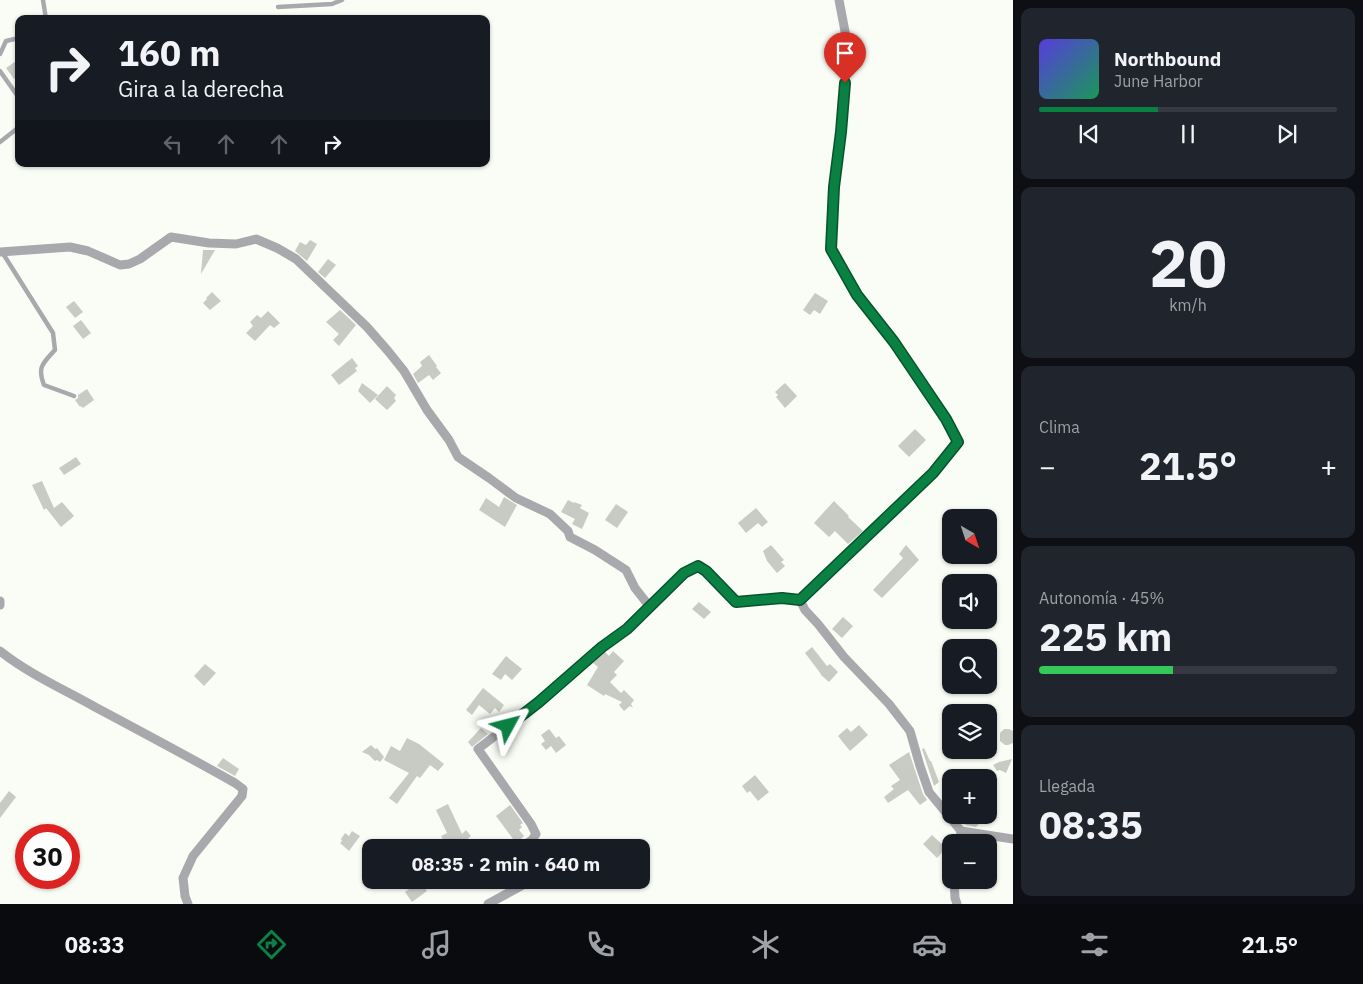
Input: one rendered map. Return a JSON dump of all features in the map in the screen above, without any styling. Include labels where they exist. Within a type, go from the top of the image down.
[{"type":"street","points":[[800,600],[933,473],[958,442],[942,412],[894,342],[857,295],[831,249],[834,187],[848,47],[839,0]]},
{"type":"street","points":[[1,252],[70,247],[88,251],[120,265],[130,264],[140,259],[171,237],[209,243],[236,244],[256,238],[296,258],[372,333],[404,370],[427,410],[449,440],[458,457],[516,498],[550,514],[568,531],[570,537],[626,570],[634,588],[650,607]]},
{"type":"street","points":[[533,839],[536,834],[531,824],[478,749],[539,702],[602,647],[627,629],[684,573],[698,566],[706,571],[736,602],[782,598],[800,600]]},
{"type":"street","points":[[800,600],[805,610],[844,657],[889,704],[910,731],[929,792],[961,831],[1013,839]]},
{"type":"street","points":[[0,651],[30,671],[243,789],[242,796],[193,856],[183,878],[188,904]]},
{"type":"street","points":[[488,904],[516,889]]},
{"type":"street","points":[[954,889],[954,898],[957,904]]},
{"type":"lane","points":[[43,0],[45,15]]},
{"type":"lane","points":[[278,8],[332,4],[342,0]]},
{"type":"lane","points":[[0,54],[6,41],[15,39]]},
{"type":"lane","points":[[0,71],[15,92]]},
{"type":"lane","points":[[0,142],[15,130]]},
{"type":"lane","points":[[1,252],[53,333],[55,350],[41,366],[40,375],[44,385],[74,396]]},
{"type":"building","points":[[15,62],[15,78],[14,79],[6,68]]},
{"type":"building","points":[[310,240],[317,244],[307,261],[295,251],[300,242],[306,245]]},
{"type":"building","points":[[203,250],[215,250],[201,274]]},
{"type":"building","points":[[328,259],[336,265],[325,278],[318,272]]},
{"type":"building","points":[[212,292],[221,301],[210,310],[203,303]]},
{"type":"building","points":[[815,293],[828,301],[820,314],[814,310],[810,315],[803,310]]},
{"type":"building","points":[[74,301],[83,312],[75,318],[66,307]]},
{"type":"building","points":[[340,310],[356,325],[339,346],[333,340],[339,334],[326,322]]},
{"type":"building","points":[[268,311],[280,323],[274,328],[270,325],[255,341],[246,333],[253,326],[250,322],[257,315],[261,318]]},
{"type":"building","points":[[81,320],[91,333],[83,339],[73,326]]},
{"type":"building","points":[[429,355],[441,373],[433,380],[429,375],[418,383],[413,374],[422,366],[420,362]]},
{"type":"building","points":[[352,358],[358,366],[355,368],[357,371],[339,385],[331,375]]},
{"type":"building","points":[[362,383],[378,395],[370,403],[358,391]]},
{"type":"building","points":[[785,383],[797,396],[785,408],[776,397],[778,395],[775,392]]},
{"type":"building","points":[[387,386],[396,395],[394,398],[396,401],[387,410],[375,399]]},
{"type":"building","points":[[87,389],[94,400],[83,408],[75,400],[78,398],[78,395]]},
{"type":"building","points":[[915,429],[926,440],[909,457],[898,446]]},
{"type":"building","points":[[76,457],[81,464],[64,475],[59,468]]},
{"type":"building","points":[[42,481],[54,508],[62,502],[74,516],[61,527],[46,508],[44,510],[32,485]]},
{"type":"building","points":[[504,497],[517,505],[505,527],[479,510],[486,498],[499,507]]},
{"type":"building","points":[[568,500],[582,505],[580,508],[589,513],[582,529],[572,524],[575,519],[561,512]]},
{"type":"building","points":[[834,501],[863,531],[848,544],[835,531],[829,537],[814,523]]},
{"type":"building","points":[[616,504],[628,512],[617,528],[605,520]]},
{"type":"building","points":[[756,508],[768,522],[762,527],[758,523],[746,533],[738,523]]},
{"type":"building","points":[[771,545],[784,560],[781,562],[785,566],[777,573],[767,561],[763,551]]},
{"type":"building","points":[[906,545],[919,560],[882,598],[873,590],[903,558],[899,554]]},
{"type":"building","points":[[699,602],[711,612],[704,619],[692,609]]},
{"type":"building","points":[[843,617],[853,626],[842,638],[832,629]]},
{"type":"building","points":[[812,647],[827,666],[830,664],[838,672],[829,682],[820,674],[805,653]]},
{"type":"building","points":[[613,651],[624,661],[614,672],[617,675],[610,682],[621,693],[624,690],[634,700],[631,704],[633,708],[630,706],[624,711],[619,705],[622,702],[605,694],[604,696],[587,685],[598,667],[593,663],[605,652],[609,656]]},
{"type":"building","points":[[506,656],[522,669],[512,680],[505,674],[501,680],[492,674]]},
{"type":"building","points":[[205,664],[216,673],[204,686],[194,676]]},
{"type":"building","points":[[483,688],[504,705],[499,712],[495,708],[490,714],[479,705],[472,715],[466,710]]},
{"type":"building","points":[[859,725],[868,735],[850,751],[838,736],[847,728],[851,732]]},
{"type":"building","points":[[481,728],[488,734],[472,747],[468,742]]},
{"type":"building","points":[[549,729],[556,738],[559,736],[566,745],[556,753],[551,746],[546,750],[541,744],[545,741],[541,735]]},
{"type":"building","points":[[1004,729],[1013,731],[1013,743],[1005,745],[1000,741],[1000,733]]},
{"type":"building","points":[[407,738],[419,744],[444,764],[438,771],[430,765],[420,778],[417,776],[397,804],[389,798],[409,773],[384,760],[391,746],[400,751]]},
{"type":"building","points":[[371,745],[375,749],[377,748],[384,757],[380,762],[375,761],[369,755],[362,752]]},
{"type":"building","points":[[924,748],[939,782],[934,786],[922,749]]},
{"type":"building","points":[[909,752],[923,794],[927,800],[920,805],[908,790],[888,803],[884,797],[894,789],[891,786],[900,780],[889,765]]},
{"type":"building","points":[[223,758],[239,769],[235,776],[217,766]]},
{"type":"building","points":[[1012,759],[1006,773],[1000,770],[997,771],[993,765]]},
{"type":"building","points":[[755,775],[769,792],[758,801],[750,791],[747,793],[742,786]]},
{"type":"building","points":[[9,791],[16,797],[0,818],[0,803]]},
{"type":"building","points":[[448,804],[462,834],[466,830],[471,836],[467,839],[443,839],[441,836],[447,833],[436,810]]},
{"type":"building","points":[[510,805],[523,823],[520,825],[522,827],[519,830],[524,836],[521,839],[513,839],[496,816]]},
{"type":"building","points":[[965,824],[979,824],[976,827]]},
{"type":"building","points":[[352,831],[360,836],[349,851],[340,843],[345,833],[349,836]]},
{"type":"building","points":[[932,835],[942,844],[942,852],[937,858],[923,844]]},
{"type":"building","points":[[409,889],[426,889],[427,891],[412,902],[405,892]]},
{"type":"route","points":[[508,726],[539,702],[602,647],[627,629],[684,573],[698,566],[706,571],[736,602],[782,598],[800,600],[933,473],[958,442],[946,419],[894,342],[857,295],[831,249],[834,187],[845,83]]}]
